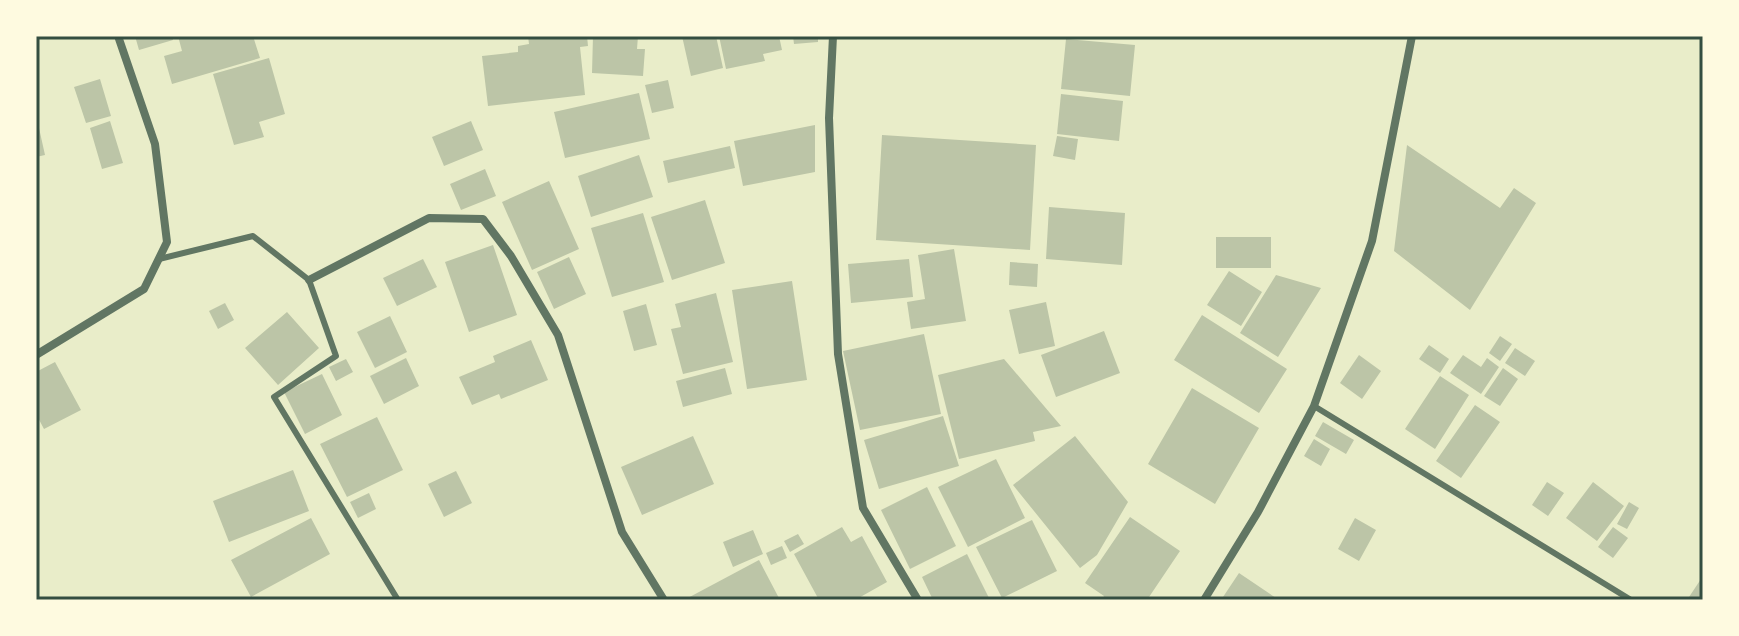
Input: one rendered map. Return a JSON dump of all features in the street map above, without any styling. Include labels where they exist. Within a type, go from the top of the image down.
[{"type":"street","points":[[36,355],[144,289],[167,242],[155,144],[118,36]]},
{"type":"street","points":[[833,36],[829,118],[838,354],[863,508],[918,600]]},
{"type":"street","points":[[1204,600],[1258,512],[1314,406],[1372,241],[1412,36]]},
{"type":"street","points":[[309,280],[429,218],[483,219],[511,256],[558,335],[622,532],[664,600]]},
{"type":"lane","points":[[159,259],[253,236],[309,280],[336,356],[274,397],[398,600]]},
{"type":"lane","points":[[1314,406],[1631,600]]},
{"type":"building","points":[[135,36],[172,36],[173,40],[139,50]]},
{"type":"building","points":[[178,36],[253,36],[260,58],[172,84],[164,56],[182,51]]},
{"type":"building","points":[[528,36],[587,36],[588,46],[580,47],[585,95],[488,106],[482,56],[518,52],[518,46],[529,44]]},
{"type":"building","points":[[593,36],[638,36],[637,49],[645,49],[643,76],[592,73]]},
{"type":"building","points":[[682,36],[716,36],[723,68],[691,76]]},
{"type":"building","points":[[719,36],[779,36],[782,50],[763,54],[765,61],[726,69]]},
{"type":"building","points":[[793,36],[818,36],[818,42],[794,44]]},
{"type":"building","points":[[1066,39],[1135,45],[1130,96],[1061,89]]},
{"type":"building","points":[[269,58],[285,114],[259,122],[264,137],[234,145],[213,74]]},
{"type":"building","points":[[100,79],[111,116],[86,123],[74,87]]},
{"type":"building","points":[[668,80],[674,108],[652,113],[645,85]]},
{"type":"building","points":[[639,93],[650,139],[565,158],[554,112]]},
{"type":"building","points":[[1061,94],[1123,101],[1119,141],[1057,134]]},
{"type":"building","points":[[110,121],[123,163],[102,169],[90,128]]},
{"type":"building","points":[[471,121],[483,150],[444,166],[432,137]]},
{"type":"building","points":[[815,125],[815,172],[743,186],[734,141]]},
{"type":"building","points":[[39,128],[45,155],[36,157],[36,129]]},
{"type":"building","points":[[882,135],[1036,145],[1030,250],[876,240]]},
{"type":"building","points":[[1057,136],[1078,139],[1075,160],[1053,156]]},
{"type":"building","points":[[1407,145],[1500,208],[1514,188],[1536,203],[1470,310],[1394,251]]},
{"type":"building","points":[[730,146],[735,168],[668,183],[663,161]]},
{"type":"building","points":[[639,155],[653,197],[591,217],[578,176]]},
{"type":"building","points":[[485,169],[496,196],[461,210],[450,184]]},
{"type":"building","points":[[549,181],[579,249],[532,270],[502,202]]},
{"type":"building","points":[[705,200],[725,263],[672,280],[651,217]]},
{"type":"building","points":[[1049,207],[1125,213],[1122,265],[1046,259]]},
{"type":"building","points":[[643,213],[664,282],[612,297],[591,228]]},
{"type":"building","points":[[1216,237],[1271,237],[1271,268],[1216,268]]},
{"type":"building","points":[[493,245],[517,315],[469,332],[445,262]]},
{"type":"building","points":[[954,249],[966,321],[911,329],[907,302],[925,299],[918,255]]},
{"type":"building","points":[[569,257],[586,294],[554,309],[537,272]]},
{"type":"building","points":[[423,259],[437,287],[397,306],[383,278]]},
{"type":"building","points":[[909,259],[913,297],[851,303],[848,264]]},
{"type":"building","points":[[1010,262],[1038,264],[1037,287],[1009,285]]},
{"type":"building","points":[[1229,271],[1262,292],[1241,326],[1207,305]]},
{"type":"building","points":[[1276,275],[1321,288],[1278,357],[1240,333]]},
{"type":"building","points":[[792,281],[807,380],[747,389],[732,290]]},
{"type":"building","points":[[716,293],[733,362],[683,374],[671,329],[681,327],[675,304]]},
{"type":"building","points":[[1046,302],[1055,346],[1019,354],[1009,310]]},
{"type":"building","points":[[225,303],[234,320],[218,329],[209,311]]},
{"type":"building","points":[[646,304],[657,345],[634,351],[623,311]]},
{"type":"building","points":[[287,312],[319,348],[278,385],[245,348]]},
{"type":"building","points":[[1202,315],[1287,369],[1259,413],[1174,360]]},
{"type":"building","points":[[390,316],[407,352],[375,368],[357,332]]},
{"type":"building","points":[[1104,331],[1120,373],[1056,397],[1041,355]]},
{"type":"building","points":[[924,334],[941,414],[860,430],[843,351]]},
{"type":"building","points":[[1500,336],[1512,344],[1500,361],[1489,353]]},
{"type":"building","points":[[531,340],[548,380],[501,399],[499,394],[472,405],[459,377],[495,362],[493,356]]},
{"type":"building","points":[[1429,345],[1449,359],[1440,373],[1419,359]]},
{"type":"building","points":[[1515,348],[1535,361],[1525,376],[1505,363]]},
{"type":"building","points":[[1359,355],[1381,371],[1362,399],[1340,383]]},
{"type":"building","points":[[1463,355],[1481,367],[1487,358],[1499,367],[1481,394],[1450,373]]},
{"type":"building","points":[[406,358],[419,386],[384,404],[370,376]]},
{"type":"building","points":[[346,359],[353,372],[336,381],[329,367]]},
{"type":"building","points":[[1004,359],[1061,426],[1033,432],[1035,441],[959,459],[938,375]]},
{"type":"building","points":[[55,362],[81,410],[44,429],[36,414],[36,372]]},
{"type":"building","points":[[725,368],[732,394],[683,407],[676,381]]},
{"type":"building","points":[[1503,368],[1518,379],[1500,406],[1484,396]]},
{"type":"building","points":[[322,374],[342,415],[305,434],[284,392]]},
{"type":"building","points":[[1440,376],[1469,395],[1435,449],[1405,429]]},
{"type":"building","points":[[1192,388],[1259,428],[1215,504],[1148,464]]},
{"type":"building","points":[[1475,405],[1500,422],[1461,478],[1436,461]]},
{"type":"building","points":[[943,416],[959,466],[879,489],[864,440]]},
{"type":"building","points":[[377,417],[403,470],[347,497],[320,444]]},
{"type":"building","points":[[1323,422],[1354,440],[1346,454],[1315,436]]},
{"type":"building","points":[[693,436],[714,484],[642,515],[621,467]]},
{"type":"building","points":[[1075,436],[1128,502],[1097,555],[1080,568],[1013,485]]},
{"type":"building","points":[[1314,439],[1330,449],[1321,466],[1304,456]]},
{"type":"building","points":[[996,459],[1025,518],[968,547],[938,487]]},
{"type":"building","points":[[293,470],[309,511],[229,542],[213,501]]},
{"type":"building","points":[[456,471],[472,503],[444,517],[428,484]]},
{"type":"building","points":[[1547,482],[1564,493],[1548,516],[1532,505]]},
{"type":"building","points":[[1593,482],[1624,506],[1597,541],[1566,518]]},
{"type":"building","points":[[927,487],[956,546],[910,569],[881,510]]},
{"type":"building","points":[[369,493],[376,509],[358,518],[350,502]]},
{"type":"building","points":[[1629,502],[1639,508],[1627,529],[1617,524]]},
{"type":"building","points":[[1130,517],[1180,551],[1147,600],[1102,600],[1104,596],[1085,583]]},
{"type":"building","points":[[311,518],[330,554],[251,597],[231,560]]},
{"type":"building","points":[[1355,518],[1376,530],[1359,561],[1338,549]]},
{"type":"building","points":[[1032,520],[1057,571],[1002,598],[976,547]]},
{"type":"building","points":[[842,527],[851,542],[862,536],[887,582],[855,600],[819,600],[794,554]]},
{"type":"building","points":[[1613,527],[1628,538],[1613,558],[1598,547]]},
{"type":"building","points":[[753,530],[763,554],[733,567],[723,542]]},
{"type":"building","points":[[798,534],[804,544],[790,552],[784,541]]},
{"type":"building","points":[[782,546],[787,558],[771,565],[766,553]]},
{"type":"building","points":[[967,554],[990,600],[933,600],[922,577]]},
{"type":"building","points":[[759,560],[780,600],[684,600]]},
{"type":"building","points":[[1239,573],[1279,600],[1221,600]]},
{"type":"building","points":[[1703,576],[1703,600],[1687,600]]}]
